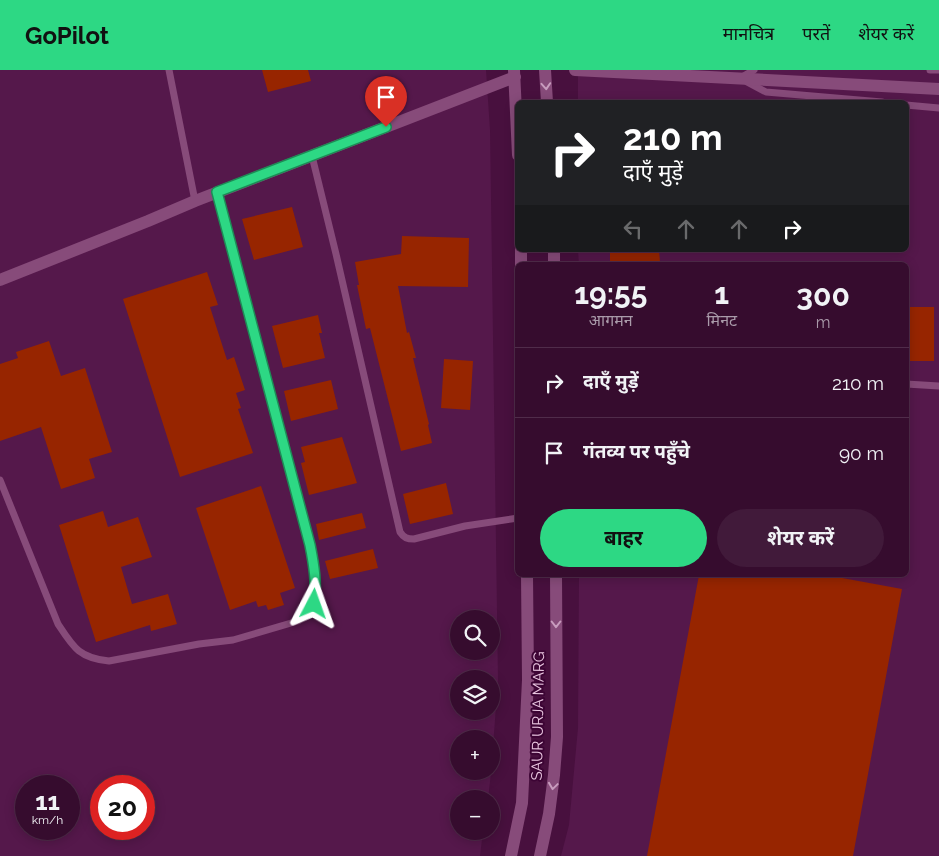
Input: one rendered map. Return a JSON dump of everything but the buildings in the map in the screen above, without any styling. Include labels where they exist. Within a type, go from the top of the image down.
[{"type":"street","points":[[545,70],[547,100]]},
{"type":"street","points":[[575,70],[939,89]]},
{"type":"street","points":[[0,280],[217,192],[312,156],[514,73],[515,100]]},
{"type":"street","name":"SAUR URJA MARG","points":[[511,856],[522,804],[528,680],[527,577]]},
{"type":"street","name":"SAUR URJA MARG","points":[[540,856],[550,804],[557,737],[556,577]]},
{"type":"lane","points":[[168,70],[195,201]]},
{"type":"lane","points":[[740,78],[754,70]]},
{"type":"lane","points":[[930,70],[939,70]]},
{"type":"lane","points":[[740,78],[766,92],[859,100]]},
{"type":"lane","points":[[909,105],[939,108]]},
{"type":"lane","points":[[312,156],[400,532],[407,539],[414,539],[465,526],[515,518]]},
{"type":"lane","points":[[0,480],[58,624],[72,645],[83,655],[95,660],[108,661],[199,644],[233,640],[298,621],[307,614],[314,604],[315,596],[315,570],[310,545],[217,192]]},
{"type":"lane","points":[[909,384],[939,386]]},
{"type":"shaded area","points":[[0,70],[486,70],[490,130],[497,610],[450,610],[450,660],[498,660],[498,670],[450,670],[450,720],[495,720],[494,730],[450,730],[450,780],[490,780],[489,790],[450,790],[450,840],[482,840],[480,856],[0,856]]},
{"type":"shaded area","points":[[578,70],[939,70],[939,856],[561,856],[569,825],[578,728],[579,577],[909,577],[909,262],[579,262],[578,252],[909,252],[909,100],[578,100]]},
{"type":"route","points":[[314,604],[315,570],[310,545],[217,192],[386,127]]}]
